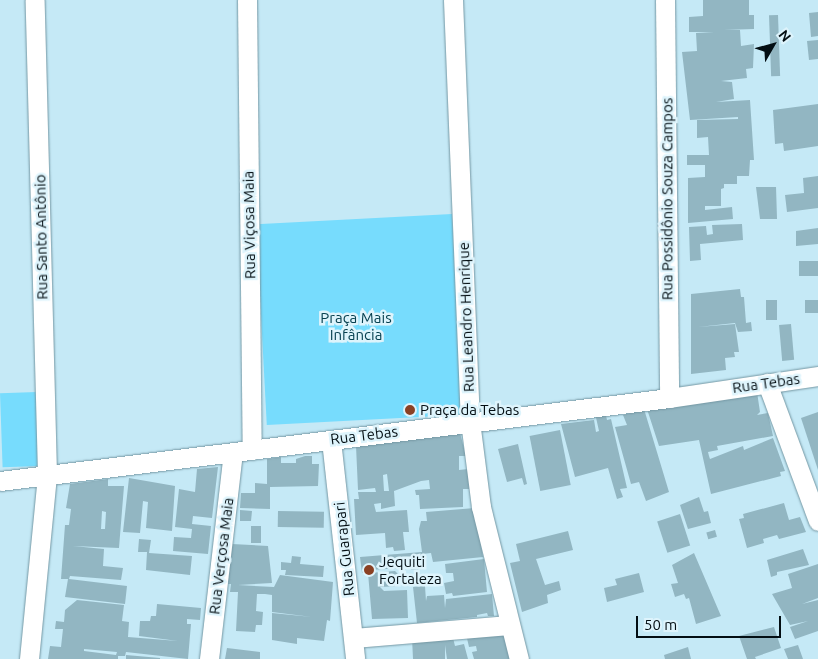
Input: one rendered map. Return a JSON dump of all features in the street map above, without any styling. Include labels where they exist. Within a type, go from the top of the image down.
[{"type":"street","name":"Rua Santo Antônio","points":[[29,659],[47,474],[35,0]]},
{"type":"street","name":"Rua Viçosa Maia","points":[[247,0],[252,450]]},
{"type":"street","name":"Rua Leandro Henrique","points":[[453,0],[470,421],[481,507],[508,625],[519,659]]},
{"type":"street","name":"Rua Possidônio Souza Campos","points":[[665,0],[668,398]]},
{"type":"street","name":"Rua Tebas","points":[[0,481],[233,453],[470,421],[668,398],[818,376]]},
{"type":"street","points":[[767,383],[818,521]]},
{"type":"street","name":"Rua Guarapari","points":[[331,440],[355,659]]},
{"type":"street","name":"Rua Verçosa Maia","points":[[209,659],[233,453]]},
{"type":"street","points":[[354,638],[508,625]]},
{"type":"green space","name":"Praça Mais Infância","points":[[452,214],[463,415],[267,425],[256,224]]},
{"type":"green space","points":[[37,392],[40,466],[3,467],[0,393]]},
{"type":"building","points":[[703,0],[749,0],[749,15],[754,15],[754,29],[724,30],[740,30],[741,46],[754,44],[753,68],[746,69],[747,78],[721,81],[732,82],[734,99],[716,102],[750,100],[754,160],[750,160],[749,176],[737,176],[737,184],[724,184],[724,188],[721,189],[721,206],[705,206],[705,210],[732,207],[733,219],[688,223],[688,178],[705,177],[705,165],[687,165],[687,155],[709,155],[708,137],[697,138],[697,120],[738,119],[738,117],[690,120],[682,52],[697,51],[696,33],[714,32],[689,32],[689,17],[703,16]]},
{"type":"building","points":[[818,12],[818,36],[811,37],[809,13]]},
{"type":"building","points":[[769,15],[778,15],[780,76],[771,76]]},
{"type":"building","points":[[818,40],[818,59],[809,60],[807,41]]},
{"type":"building","points":[[818,104],[818,146],[784,151],[783,143],[775,144],[773,110]]},
{"type":"building","points":[[818,176],[818,208],[787,212],[785,195],[804,193],[803,178]]},
{"type":"building","points":[[756,187],[776,187],[777,219],[760,219]]},
{"type":"building","points":[[742,224],[743,240],[700,244],[701,260],[690,261],[689,227],[706,226],[707,235],[713,234],[712,225]]},
{"type":"building","points":[[818,228],[818,244],[796,246],[796,231]]},
{"type":"building","points":[[799,261],[818,261],[818,276],[799,276]]},
{"type":"building","points":[[740,289],[741,297],[744,297],[746,323],[751,322],[752,331],[738,332],[735,323],[698,327],[735,324],[739,352],[734,352],[735,357],[725,358],[726,370],[691,374],[691,294]]},
{"type":"building","points":[[766,300],[777,300],[777,320],[766,320]]},
{"type":"building","points":[[805,300],[818,300],[818,313],[805,313]]},
{"type":"building","points":[[791,324],[794,360],[782,361],[779,325]]},
{"type":"building","points":[[757,392],[760,412],[757,415],[768,413],[773,436],[717,446],[718,450],[708,452],[710,459],[743,446],[744,450],[773,438],[785,471],[780,472],[781,476],[711,494],[699,440],[659,446],[647,409]]},
{"type":"building","points":[[644,409],[669,492],[646,501],[639,482],[631,484],[615,427],[627,425],[623,415]]},
{"type":"building","points":[[605,411],[607,420],[611,419],[627,488],[620,489],[623,497],[617,499],[608,468],[575,477],[561,424],[594,420],[596,432],[599,431],[595,413]]},
{"type":"building","points":[[818,412],[818,470],[801,418]]},
{"type":"building","points":[[560,430],[571,485],[540,491],[530,436]]},
{"type":"building","points":[[460,433],[466,456],[459,456],[459,470],[468,469],[469,489],[463,489],[463,507],[420,509],[419,495],[416,495],[415,490],[430,489],[429,480],[421,481],[394,491],[395,506],[381,509],[381,503],[374,504],[376,512],[407,510],[409,532],[403,532],[405,550],[394,551],[393,547],[386,548],[385,533],[356,535],[354,499],[359,499],[358,492],[376,492],[375,488],[358,490],[356,446]],"holes":[[[387,474],[389,491],[384,491],[383,475]]]},
{"type":"building","points":[[518,444],[527,484],[524,485],[522,478],[507,482],[498,449]]},
{"type":"building","points":[[312,456],[312,464],[319,464],[318,486],[270,487],[270,509],[240,508],[241,493],[255,493],[255,483],[267,484],[267,459],[281,457],[281,463],[296,463],[296,459]]},
{"type":"building","points":[[218,467],[212,518],[193,516],[192,524],[211,526],[208,554],[173,551],[174,537],[191,538],[192,529],[175,527],[179,489],[195,492],[197,469]]},
{"type":"building","points":[[129,478],[175,486],[172,531],[146,528],[148,502],[143,501],[140,533],[123,532]]},
{"type":"building","points":[[108,479],[108,486],[124,486],[119,548],[73,546],[104,549],[103,566],[123,568],[121,580],[70,576],[69,579],[127,586],[125,604],[65,597],[68,579],[61,579],[65,525],[69,525],[71,509],[66,508],[70,484]],"holes":[[[102,511],[106,512],[105,529],[101,529]]]},
{"type":"building","points":[[699,497],[704,512],[708,511],[711,523],[688,529],[680,505]]},
{"type":"building","points":[[784,503],[789,520],[800,517],[806,532],[779,539],[777,535],[763,539],[764,543],[747,548],[739,519],[744,518],[743,514]]},
{"type":"building","points":[[475,508],[483,557],[433,562],[431,553],[422,554],[424,569],[411,570],[411,565],[405,562],[405,568],[369,570],[369,573],[395,571],[399,575],[400,586],[380,587],[384,591],[407,590],[408,618],[372,619],[368,573],[362,573],[360,557],[422,552],[419,529],[421,521],[427,521],[426,512]]},
{"type":"building","points":[[240,510],[252,511],[251,521],[240,521]]},
{"type":"building","points":[[278,511],[324,512],[324,528],[278,527]]},
{"type":"building","points":[[680,514],[690,545],[667,553],[657,521]]},
{"type":"building","points":[[251,526],[261,526],[261,543],[251,543]]},
{"type":"building","points":[[715,530],[717,537],[708,539],[706,532]]},
{"type":"building","points":[[568,531],[573,550],[536,559],[545,585],[559,581],[561,590],[547,595],[548,603],[522,612],[510,563],[520,561],[516,544]]},
{"type":"building","points":[[139,539],[151,540],[149,553],[192,556],[190,575],[146,570],[147,552],[138,552]]},
{"type":"building","points":[[232,544],[268,546],[272,583],[238,585],[274,587],[280,575],[333,582],[330,621],[327,620],[324,641],[297,638],[297,644],[272,640],[272,613],[312,617],[272,612],[272,595],[265,594],[257,594],[256,611],[263,612],[262,625],[256,625],[255,632],[236,631],[238,592],[230,592],[231,584],[225,584]]},
{"type":"building","points":[[803,549],[809,565],[777,572],[777,575],[771,577],[767,560]]},
{"type":"building","points":[[694,553],[721,616],[696,624],[689,598],[686,599],[684,594],[675,597],[671,584],[678,583],[672,565]]},
{"type":"building","points":[[292,556],[301,557],[300,564],[324,566],[323,577],[285,575],[286,570],[281,570],[281,562],[291,563]]},
{"type":"building","points":[[484,559],[487,592],[453,596],[452,593],[446,594],[444,583],[454,581],[453,573],[446,573],[445,564]]},
{"type":"building","points":[[818,564],[818,598],[802,604],[818,600],[818,631],[795,639],[790,627],[808,621],[790,625],[772,594],[792,588],[788,574]]},
{"type":"building","points":[[639,573],[644,592],[607,602],[604,588],[617,585],[615,579]]},
{"type":"building","points":[[425,586],[426,601],[427,596],[444,595],[445,608],[446,599],[492,594],[494,616],[488,616],[487,613],[477,615],[477,617],[417,623],[413,587]]},
{"type":"building","points":[[77,600],[124,605],[122,621],[129,622],[128,637],[178,641],[139,636],[140,621],[150,621],[151,616],[156,616],[157,604],[201,608],[200,620],[187,619],[187,624],[191,624],[188,659],[126,652],[125,656],[118,656],[118,659],[48,659],[50,646],[61,647],[63,629],[55,629],[56,621],[64,622],[65,610]],"holes":[[[84,649],[117,652],[116,655],[84,651]]]},
{"type":"building","points":[[774,627],[781,648],[755,657],[756,659],[747,659],[739,636]]},
{"type":"building","points":[[503,631],[511,659],[474,659],[472,652],[477,651],[476,646],[469,647],[466,634]]},
{"type":"building","points":[[452,634],[455,646],[464,644],[468,659],[447,659],[445,645],[445,659],[413,659],[412,638]]},
{"type":"building","points":[[798,645],[803,659],[788,659],[784,649]]},
{"type":"building","points":[[688,647],[691,659],[665,659],[664,655]]},
{"type":"building","points":[[227,648],[260,652],[260,659],[225,659]]},
{"type":"building","points":[[126,655],[160,658],[160,659],[126,659]]},
{"type":"place","name":"Praça da Tebas","points":[[410,410]]},
{"type":"place","name":"Jequiti Fortaleza","points":[[369,570]]}]
